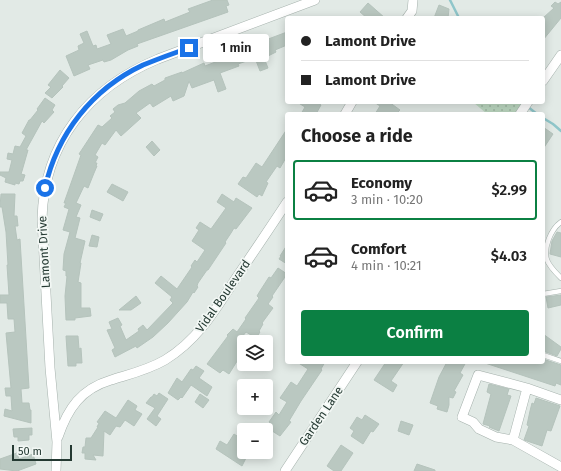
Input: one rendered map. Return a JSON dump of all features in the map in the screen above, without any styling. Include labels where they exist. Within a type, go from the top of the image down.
[{"type":"street","name":"Lamont Drive","points":[[56,471],[57,442],[50,368],[42,219],[43,196],[48,177],[63,139],[77,118],[94,100],[115,81],[132,71],[158,59],[315,0]]},
{"type":"street","points":[[408,16],[412,11],[414,0]]},
{"type":"street","points":[[545,78],[561,55]]},
{"type":"street","name":"Vidal Boulevard","points":[[57,442],[67,415],[76,401],[86,392],[104,382],[140,372],[158,365],[178,352],[192,339],[209,319],[285,205]]},
{"type":"street","name":"Garden Lane","points":[[285,471],[356,364]]},
{"type":"street","points":[[561,400],[527,388],[478,375],[462,417],[473,422],[479,429],[496,437],[514,440],[561,467]]},
{"type":"street","points":[[514,440],[527,388]]},
{"type":"street","points":[[57,455],[60,471]]},
{"type":"lane","points":[[561,222],[556,225],[551,234],[546,254],[547,261],[561,278]]},
{"type":"lane","points":[[545,294],[561,291]]},
{"type":"lane","points":[[545,356],[561,362]]},
{"type":"green space","points":[[475,104],[528,104],[522,112],[485,112]]},
{"type":"building","points":[[213,0],[227,0],[229,5],[226,6],[228,12],[137,44],[138,46],[111,60],[104,62],[103,60],[88,65],[90,69],[74,76],[66,56],[79,50],[78,46],[84,43],[80,34],[87,31],[93,46],[96,45],[97,49],[111,44],[107,35],[123,29],[126,36],[164,19],[165,22],[190,12],[188,9]]},
{"type":"building","points":[[555,2],[558,4],[561,2],[561,18],[545,38],[545,16],[554,8],[551,6]]},
{"type":"building","points":[[368,3],[383,16],[365,16],[360,12]]},
{"type":"building","points":[[439,5],[449,9],[448,16],[435,16]]},
{"type":"building","points":[[285,33],[285,46],[275,50],[276,52],[264,58],[268,68],[260,71],[255,58],[238,64],[239,66],[220,73],[226,89],[218,92],[214,80],[192,88],[189,81],[184,96],[173,101],[171,96],[153,107],[150,103],[136,113],[141,118],[121,136],[116,130],[105,145],[102,143],[95,155],[98,157],[95,163],[97,163],[97,166],[88,188],[84,186],[76,203],[81,205],[76,217],[80,218],[75,238],[85,241],[80,263],[78,282],[81,283],[81,308],[90,308],[91,316],[75,318],[75,320],[66,320],[65,296],[67,276],[66,271],[63,270],[64,254],[70,232],[63,230],[69,209],[64,207],[66,203],[64,203],[81,155],[79,154],[98,125],[102,127],[112,118],[110,116],[115,112],[113,109],[118,105],[125,103],[139,91],[152,84],[154,86],[165,80],[165,78],[182,73],[204,63],[205,66],[218,61],[216,58]]},
{"type":"building","points":[[60,70],[69,78],[62,86],[63,87],[52,98],[45,93],[51,87],[48,85]]},
{"type":"building","points":[[45,98],[55,105],[52,110],[54,112],[44,123],[42,121],[26,150],[28,150],[21,174],[25,175],[23,181],[20,181],[19,184],[15,183],[15,185],[5,182],[6,178],[0,175],[0,172],[9,172],[12,160],[7,159],[8,153],[13,154],[15,146],[20,147],[26,136],[22,133],[29,120],[38,110],[37,109]]},
{"type":"building","points":[[300,104],[321,105],[317,112],[302,112],[305,107]]},
{"type":"building","points":[[377,104],[392,104],[400,110],[398,112],[376,112],[380,106]]},
{"type":"building","points":[[545,128],[553,134],[545,146]]},
{"type":"building","points":[[285,132],[285,159],[280,168],[277,166],[266,182],[268,183],[262,196],[259,194],[257,197],[238,184],[243,177],[246,178],[256,163],[262,167]]},
{"type":"building","points":[[152,141],[160,150],[154,156],[146,147]]},
{"type":"building","points":[[112,184],[128,192],[123,201],[107,192]]},
{"type":"building","points":[[1,194],[15,194],[14,216],[17,216],[18,226],[15,226],[17,240],[20,239],[29,388],[21,389],[22,403],[29,403],[31,410],[31,423],[4,416],[5,409],[12,411],[11,396],[6,396],[5,388],[11,388],[6,333],[15,332],[14,319],[8,319],[7,303],[0,303],[0,295],[9,295],[6,232],[2,207],[0,207]]},
{"type":"building","points":[[222,194],[234,202],[236,198],[252,208],[236,229],[234,228],[225,242],[226,243],[198,283],[198,287],[194,293],[193,292],[187,302],[168,323],[153,337],[137,348],[136,346],[115,357],[112,350],[115,348],[107,330],[112,329],[109,322],[118,318],[122,325],[120,326],[126,340],[139,331],[138,329],[143,325],[147,330],[173,303],[170,300],[172,297],[155,283],[161,276],[177,289],[195,260],[197,262],[205,250],[192,241],[199,230],[196,228],[200,222],[211,229],[226,208],[217,202]]},
{"type":"building","points":[[92,210],[103,214],[100,221],[90,217]]},
{"type":"building","points":[[557,232],[561,233],[561,257],[550,254],[552,241]]},
{"type":"building","points":[[92,235],[99,237],[97,247],[89,246]]},
{"type":"building","points":[[285,248],[285,263],[279,259]]},
{"type":"building","points":[[278,268],[285,273],[285,277],[268,304],[273,308],[262,323],[263,324],[258,335],[251,335],[246,332],[244,335],[237,335],[237,361],[229,374],[223,370],[220,373],[207,364],[228,336],[227,335],[233,329],[237,332],[259,298],[257,296],[269,277],[271,278]]},
{"type":"building","points":[[561,295],[561,305],[548,308],[546,297]]},
{"type":"building","points":[[136,296],[141,303],[131,310],[119,310]]},
{"type":"building","points":[[545,335],[561,347],[557,356],[545,352]]},
{"type":"building","points":[[66,336],[78,336],[79,349],[81,348],[82,363],[76,363],[76,366],[68,366]]},
{"type":"building","points":[[545,360],[561,365],[561,385],[556,383],[555,386],[488,364],[545,364]]},
{"type":"building","points":[[300,364],[324,364],[321,369],[322,370],[289,421],[291,422],[280,436],[273,432],[273,423],[269,422],[276,412],[279,415],[287,402],[280,398],[291,382],[297,386],[308,369]]},
{"type":"building","points":[[385,364],[403,364],[391,381],[397,385],[393,392],[374,380]]},
{"type":"building","points":[[446,364],[465,364],[460,373],[463,375],[454,391],[456,392],[453,398],[449,397],[447,412],[437,409],[438,406],[430,403],[439,377]]},
{"type":"building","points":[[196,366],[204,371],[199,378],[212,387],[207,396],[191,385],[182,398],[181,397],[178,400],[168,393],[177,378],[182,382],[191,369],[193,370]]},
{"type":"building","points":[[489,384],[509,389],[507,395],[511,396],[499,431],[483,424],[491,394],[487,392]]},
{"type":"building","points":[[159,393],[168,399],[157,416],[161,419],[156,426],[147,419],[155,408],[146,403],[154,394],[157,396]]},
{"type":"building","points":[[200,394],[209,400],[203,408],[195,402]]},
{"type":"building","points":[[536,398],[560,406],[551,431],[547,430],[542,446],[524,440],[529,426],[527,425],[532,403],[534,404]]},
{"type":"building","points":[[128,400],[137,406],[135,410],[142,414],[134,426],[125,420],[120,427],[116,426],[110,435],[104,431],[103,456],[93,455],[96,460],[85,459],[85,453],[82,453],[83,447],[85,447],[86,438],[91,438],[98,427],[99,423],[97,422],[105,411],[116,418]]},
{"type":"building","points":[[365,415],[379,424],[373,432],[371,431],[363,444],[351,436],[354,431],[350,428],[357,417],[362,420]]},
{"type":"building","points":[[401,421],[413,425],[409,435],[398,431]]},
{"type":"building","points":[[32,428],[32,435],[29,435],[29,440],[18,441],[18,437],[14,437],[13,429]]},
{"type":"building","points":[[234,434],[237,436],[237,459],[246,459],[242,466],[216,449],[220,441],[227,445]]},
{"type":"building","points":[[341,445],[353,453],[341,471],[334,471],[327,466]]},
{"type":"building","points":[[17,453],[19,459],[33,454],[36,464],[17,471],[0,469],[0,459]]},
{"type":"building","points":[[417,464],[435,470],[435,471],[414,471]]},
{"type":"waterway","points":[[450,0],[458,16]]},
{"type":"waterway","points":[[528,107],[534,112]]},
{"type":"waterway","points":[[545,119],[561,131]]},
{"type":"route","points":[[45,188],[63,139],[82,111],[115,81],[158,59],[189,48]]}]
